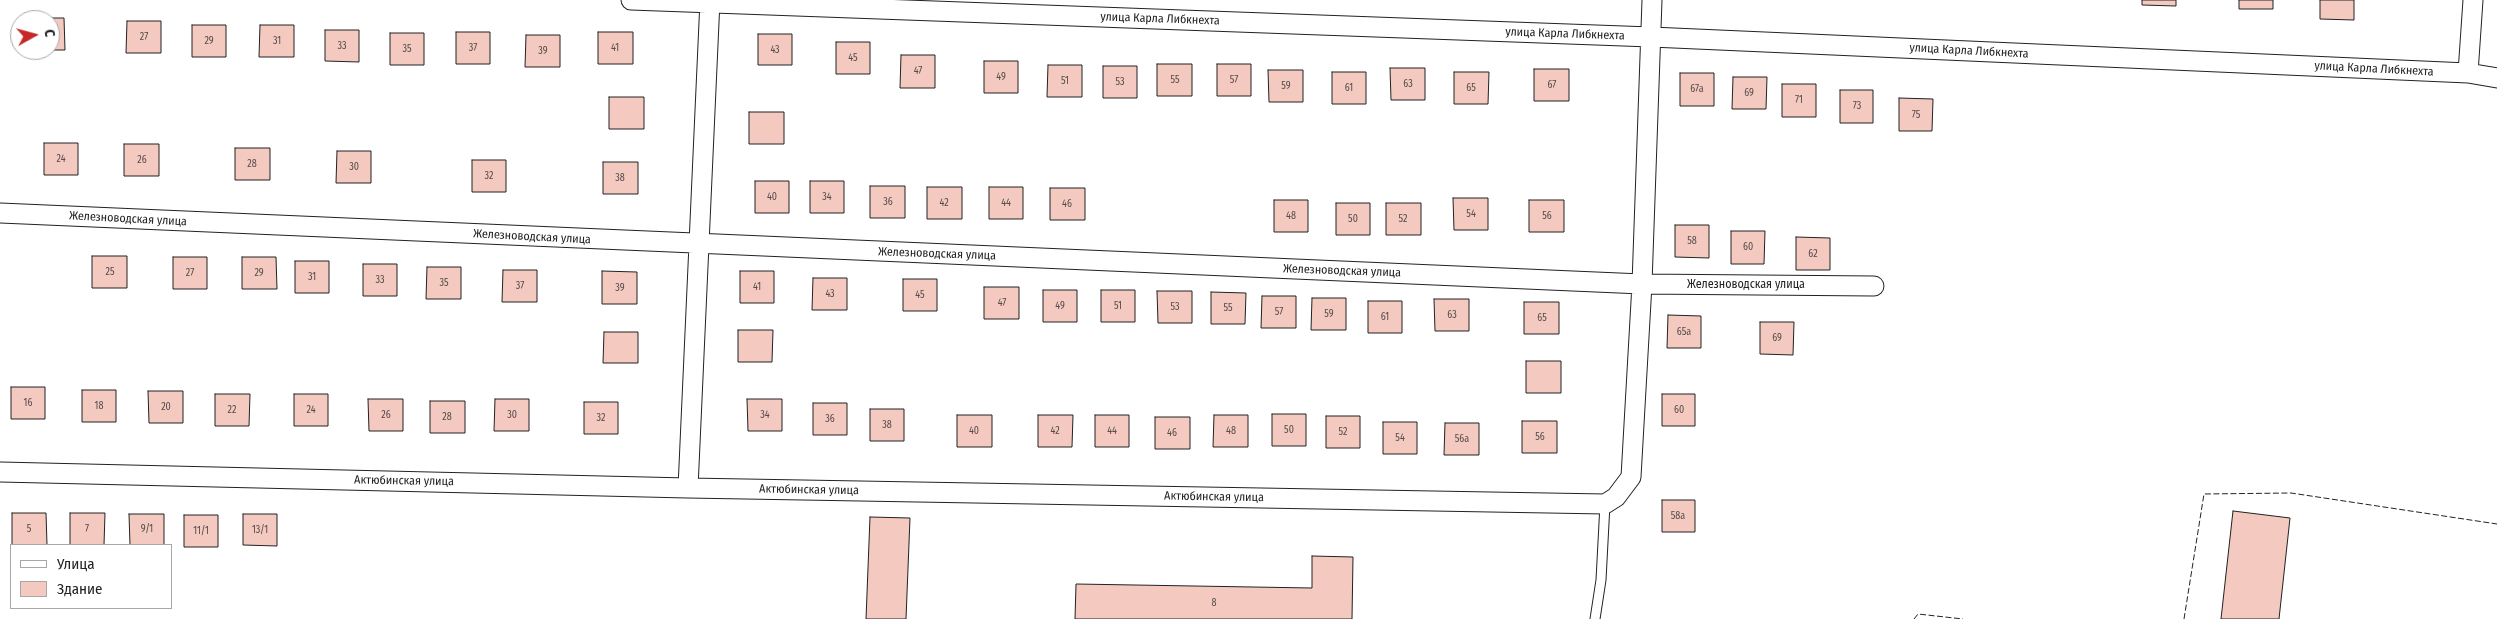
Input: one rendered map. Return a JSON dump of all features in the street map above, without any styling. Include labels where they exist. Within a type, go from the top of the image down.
[{"type":"street","name":"улица Карла Либкнехта","points":[[631,0],[710,1],[1651,37],[2468,73],[2497,78]]},
{"type":"street","points":[[1611,500],[1631,477],[1642,284],[1652,0]]},
{"type":"street","points":[[2468,73],[2473,0]]},
{"type":"street","points":[[688,488],[710,1]]},
{"type":"street","name":"Железноводская улица","points":[[0,213],[1642,284],[1874,286]]},
{"type":"street","name":"Актюбинская улица","points":[[0,472],[688,488],[1611,500]]},
{"type":"lane","points":[[1595,619],[1611,500]]},
{"type":"building","points":[[2142,0],[2176,0],[2176,6],[2142,5]]},
{"type":"building","points":[[2239,0],[2273,0],[2273,9],[2239,9]]},
{"type":"building","points":[[2320,0],[2354,0],[2354,20],[2320,19]]},
{"type":"building","points":[[60,18],[64,18],[65,50],[60,50]]},
{"type":"building","points":[[127,21],[161,21],[161,53],[126,53]]},
{"type":"building","points":[[192,25],[226,25],[226,57],[192,57]]},
{"type":"building","points":[[260,25],[294,25],[294,57],[259,57]]},
{"type":"building","points":[[325,30],[359,30],[359,62],[325,61]]},
{"type":"building","points":[[456,32],[490,32],[490,64],[456,64]]},
{"type":"building","points":[[598,32],[633,32],[633,64],[598,64]]},
{"type":"building","points":[[390,33],[424,33],[424,65],[390,65]]},
{"type":"building","points":[[758,34],[792,34],[792,65],[758,65]]},
{"type":"building","points":[[526,35],[560,35],[560,67],[525,67]]},
{"type":"building","points":[[836,42],[870,42],[870,74],[836,74]]},
{"type":"building","points":[[901,55],[935,55],[935,88],[900,88]]},
{"type":"building","points":[[984,61],[1018,61],[1018,93],[984,93]]},
{"type":"building","points":[[1157,64],[1192,64],[1192,96],[1157,96]]},
{"type":"building","points":[[1217,64],[1251,64],[1251,96],[1217,96]]},
{"type":"building","points":[[1048,65],[1082,65],[1082,97],[1047,97]]},
{"type":"building","points":[[1103,66],[1137,66],[1137,98],[1103,98]]},
{"type":"building","points":[[1390,68],[1425,68],[1425,100],[1391,100]]},
{"type":"building","points":[[1534,69],[1569,69],[1569,101],[1534,101]]},
{"type":"building","points":[[1268,70],[1303,70],[1303,102],[1269,102]]},
{"type":"building","points":[[1332,72],[1366,72],[1366,104],[1332,104]]},
{"type":"building","points":[[1454,72],[1489,72],[1488,104],[1454,104]]},
{"type":"building","points":[[1680,73],[1714,73],[1714,106],[1680,106]]},
{"type":"building","points":[[1733,77],[1767,77],[1766,109],[1732,109]]},
{"type":"building","points":[[1782,84],[1816,84],[1816,117],[1782,117]]},
{"type":"building","points":[[1840,90],[1873,90],[1873,123],[1840,123]]},
{"type":"building","points":[[609,97],[644,97],[644,129],[609,129]]},
{"type":"building","points":[[1899,98],[1933,99],[1932,131],[1899,131]]},
{"type":"building","points":[[749,112],[784,112],[784,144],[749,144]]},
{"type":"building","points":[[44,143],[78,143],[78,175],[44,175]]},
{"type":"building","points":[[124,144],[159,144],[159,176],[124,176]]},
{"type":"building","points":[[235,148],[270,148],[270,180],[235,180]]},
{"type":"building","points":[[337,151],[371,151],[371,183],[336,183]]},
{"type":"building","points":[[472,160],[506,160],[506,192],[472,192]]},
{"type":"building","points":[[603,162],[638,162],[638,194],[603,194]]},
{"type":"building","points":[[755,181],[789,181],[789,213],[755,213]]},
{"type":"building","points":[[810,181],[844,181],[844,213],[810,213]]},
{"type":"building","points":[[870,186],[905,186],[905,218],[870,218]]},
{"type":"building","points":[[927,187],[962,187],[962,219],[927,219]]},
{"type":"building","points":[[989,187],[1023,187],[1023,219],[989,219]]},
{"type":"building","points":[[1050,188],[1085,188],[1085,220],[1050,220]]},
{"type":"building","points":[[1453,198],[1488,198],[1488,230],[1454,230]]},
{"type":"building","points":[[1274,200],[1308,200],[1308,232],[1274,232]]},
{"type":"building","points":[[1529,200],[1564,200],[1564,232],[1529,232]]},
{"type":"building","points":[[1336,203],[1370,203],[1370,235],[1336,235]]},
{"type":"building","points":[[1386,203],[1421,203],[1421,235],[1386,235]]},
{"type":"building","points":[[1675,225],[1709,225],[1709,258],[1675,257]]},
{"type":"building","points":[[1731,231],[1765,231],[1764,264],[1731,264]]},
{"type":"building","points":[[1796,237],[1830,238],[1830,270],[1796,270]]},
{"type":"building","points":[[92,256],[127,256],[127,288],[92,288]]},
{"type":"building","points":[[173,257],[207,257],[207,289],[173,289]]},
{"type":"building","points":[[242,257],[276,257],[277,289],[242,289]]},
{"type":"building","points":[[295,261],[329,261],[329,293],[295,293]]},
{"type":"building","points":[[363,264],[397,264],[397,296],[363,296]]},
{"type":"building","points":[[427,267],[461,267],[461,299],[426,299]]},
{"type":"building","points":[[503,270],[537,270],[537,302],[502,302]]},
{"type":"building","points":[[602,271],[637,272],[637,304],[602,304]]},
{"type":"building","points":[[740,271],[774,271],[774,303],[740,303]]},
{"type":"building","points":[[813,278],[847,278],[847,310],[812,310]]},
{"type":"building","points":[[903,279],[937,279],[937,311],[903,311]]},
{"type":"building","points":[[984,287],[1019,287],[1019,319],[984,319]]},
{"type":"building","points":[[1043,290],[1077,290],[1077,322],[1043,322]]},
{"type":"building","points":[[1101,290],[1135,290],[1135,322],[1101,322]]},
{"type":"building","points":[[1157,291],[1192,291],[1192,323],[1158,323]]},
{"type":"building","points":[[1211,292],[1246,293],[1245,324],[1211,324]]},
{"type":"building","points":[[1262,296],[1296,296],[1296,328],[1261,328]]},
{"type":"building","points":[[1312,298],[1346,298],[1346,330],[1311,330]]},
{"type":"building","points":[[1434,299],[1469,299],[1469,331],[1435,331]]},
{"type":"building","points":[[1368,301],[1402,301],[1402,333],[1368,333]]},
{"type":"building","points":[[1524,302],[1559,302],[1559,334],[1524,334]]},
{"type":"building","points":[[1668,315],[1701,316],[1701,348],[1667,348]]},
{"type":"building","points":[[1760,322],[1794,322],[1793,355],[1760,354]]},
{"type":"building","points":[[738,330],[773,330],[772,362],[738,362]]},
{"type":"building","points":[[604,332],[638,332],[638,363],[603,363]]},
{"type":"building","points":[[1526,361],[1561,361],[1561,393],[1526,393]]},
{"type":"building","points":[[11,387],[45,387],[45,419],[11,419]]},
{"type":"building","points":[[82,390],[116,390],[116,422],[82,422]]},
{"type":"building","points":[[148,391],[183,391],[183,423],[149,423]]},
{"type":"building","points":[[215,394],[250,394],[249,426],[215,426]]},
{"type":"building","points":[[294,394],[328,394],[328,426],[294,426]]},
{"type":"building","points":[[1662,394],[1695,394],[1695,426],[1662,426]]},
{"type":"building","points":[[368,399],[403,399],[403,431],[369,431]]},
{"type":"building","points":[[495,399],[529,399],[529,431],[494,431]]},
{"type":"building","points":[[747,399],[782,399],[782,431],[748,431]]},
{"type":"building","points":[[430,401],[465,401],[465,433],[430,433]]},
{"type":"building","points":[[584,402],[618,402],[618,434],[584,434]]},
{"type":"building","points":[[813,403],[847,403],[847,435],[813,435]]},
{"type":"building","points":[[870,409],[904,409],[904,441],[870,441]]},
{"type":"building","points":[[1272,414],[1306,414],[1306,446],[1272,446]]},
{"type":"building","points":[[957,415],[992,415],[992,447],[957,447]]},
{"type":"building","points":[[1038,415],[1073,415],[1072,447],[1038,447]]},
{"type":"building","points":[[1095,415],[1129,415],[1129,447],[1095,447]]},
{"type":"building","points":[[1214,415],[1248,415],[1248,447],[1213,447]]},
{"type":"building","points":[[1326,416],[1360,416],[1360,448],[1326,448]]},
{"type":"building","points":[[1155,417],[1190,417],[1190,449],[1155,449]]},
{"type":"building","points":[[1522,421],[1557,421],[1557,453],[1522,453]]},
{"type":"building","points":[[1383,422],[1417,422],[1417,454],[1383,454]]},
{"type":"building","points":[[1445,423],[1479,423],[1479,455],[1444,455]]},
{"type":"building","points":[[1662,500],[1695,500],[1695,532],[1662,532]]},
{"type":"building","points":[[2233,511],[2290,518],[2279,619],[2221,619]]},
{"type":"building","points":[[12,513],[46,513],[47,544],[12,544]]},
{"type":"building","points":[[70,513],[105,513],[104,544],[70,544]]},
{"type":"building","points":[[129,514],[164,514],[164,544],[130,544]]},
{"type":"building","points":[[243,514],[277,514],[277,546],[243,545]]},
{"type":"building","points":[[184,515],[218,515],[218,547],[184,547]]},
{"type":"building","points":[[870,517],[910,518],[906,619],[866,619]]},
{"type":"building","points":[[1312,556],[1353,557],[1352,619],[1075,619],[1076,584],[1312,588]]},
{"type":"fence","points":[[2184,619],[2204,494],[2291,493],[2497,524]]},
{"type":"fence","points":[[1914,619],[1918,614],[1963,619]]}]
